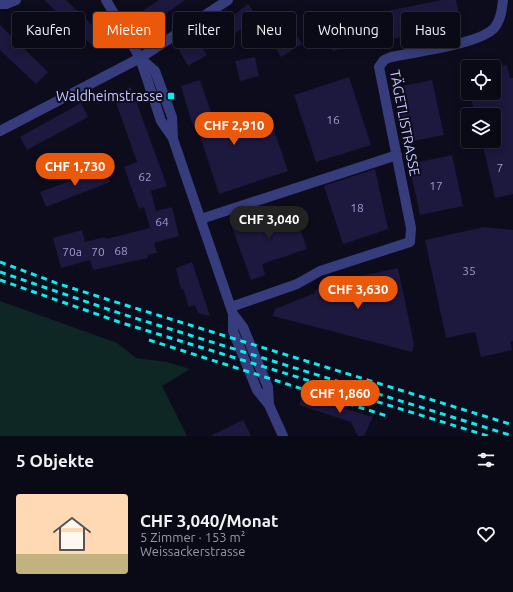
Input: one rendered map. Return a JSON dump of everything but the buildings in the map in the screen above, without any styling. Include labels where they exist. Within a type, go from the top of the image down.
[{"type":"street","points":[[0,4],[6,4],[16,0]]},
{"type":"street","points":[[106,0],[140,58],[154,71],[172,117],[173,139],[232,311],[243,327],[268,387],[269,405],[283,436]]},
{"type":"street","points":[[0,132],[140,58],[228,0]]},
{"type":"street","name":"TÄGETLISTRASSE","points":[[232,311],[297,284],[320,271],[410,242],[411,228],[379,67],[384,60],[391,57],[467,42],[487,34],[495,27],[500,19],[502,0]]},
{"type":"street","points":[[201,219],[397,155]]},
{"type":"green space","points":[[0,301],[117,343],[136,358],[167,362],[190,369],[162,386],[187,436],[0,436]]},
{"type":"railway","points":[[0,262],[59,284],[125,305],[513,425]]},
{"type":"railway","points":[[0,272],[122,314],[513,436]]},
{"type":"railway","points":[[0,280],[119,322],[488,436]]},
{"type":"railway","points":[[149,340],[390,417]]},
{"type":"place","name":"Waldheimstrasse","points":[[171,96]]}]
